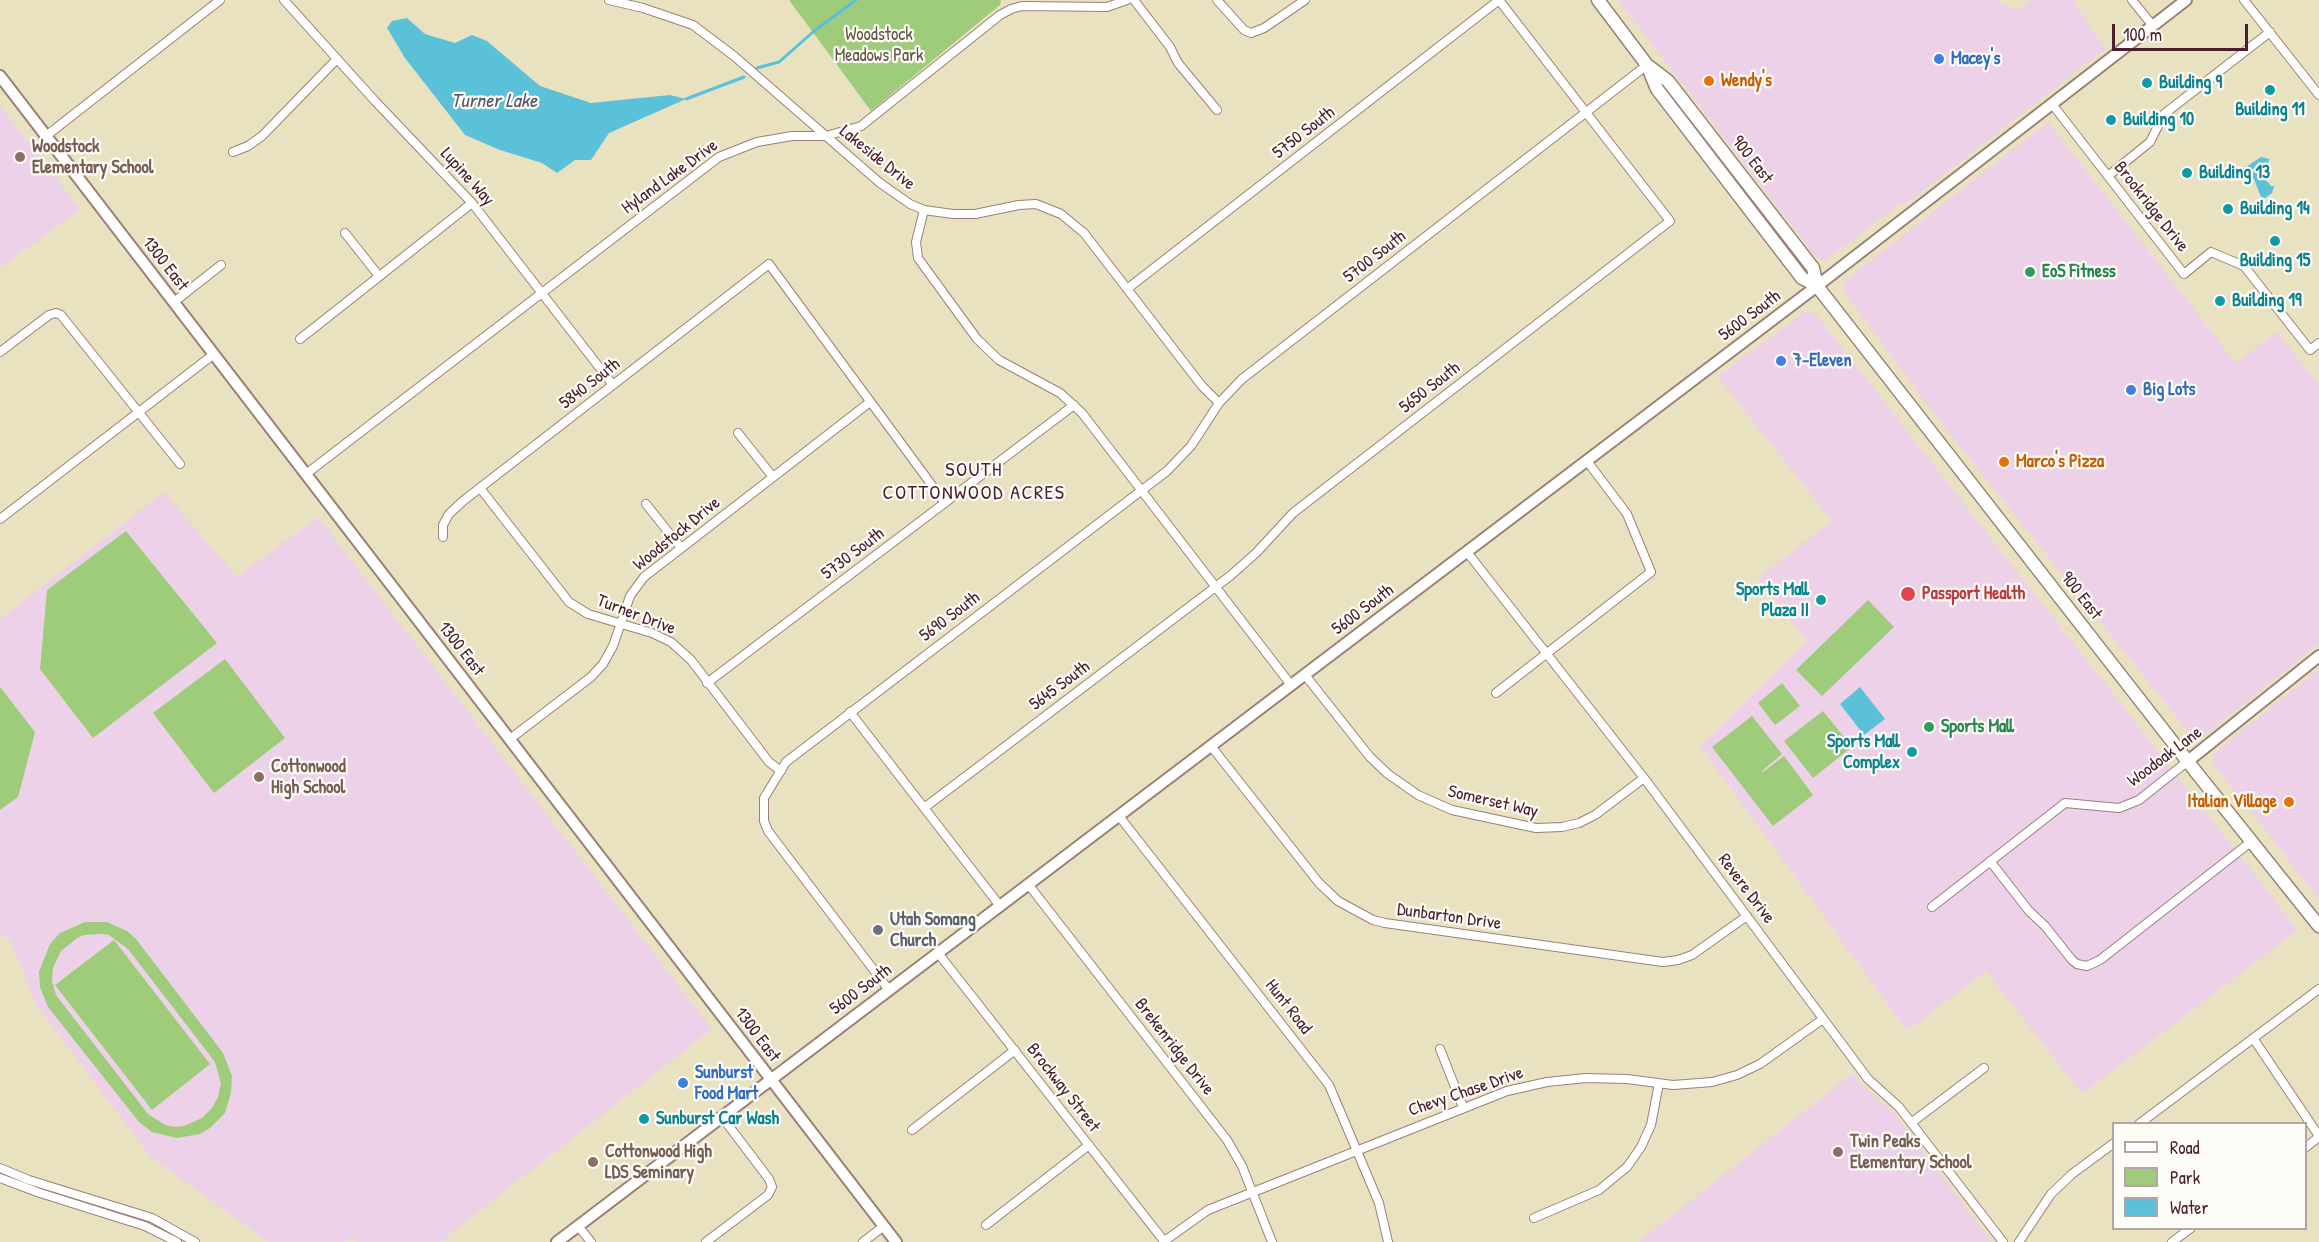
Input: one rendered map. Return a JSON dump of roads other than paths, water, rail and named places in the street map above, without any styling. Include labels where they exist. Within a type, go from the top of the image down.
[{"type":"main road","name":"900 East","points":[[1598,0],[1647,64],[1668,81],[1799,249],[1813,268],[1817,286],[2319,926]]},
{"type":"main road","name":"5600 South","points":[[557,1242],[1817,286],[2186,0]]},
{"type":"main road","name":"1300 East","points":[[0,76],[896,1242]]},
{"type":"main road","name":"Woodoak Lane","points":[[2188,761],[2319,656]]},
{"type":"street","points":[[46,136],[220,0]]},
{"type":"street","name":"Lupine Way","points":[[284,0],[472,203],[613,385]]},
{"type":"street","name":"Lakeside Drive","points":[[609,0],[652,10],[693,25],[734,56],[894,194],[924,210],[975,214],[1036,204],[1049,208],[1075,224],[1202,386],[1220,403]]},
{"type":"street","name":"Hyland Lake Drive","points":[[306,474],[719,157],[737,148],[775,138],[826,136],[861,126],[1000,15],[1011,9],[1022,6],[1107,7],[1127,0]]},
{"type":"street","points":[[1134,0],[1170,47],[1178,63],[1217,110]]},
{"type":"street","points":[[1217,0],[1244,30],[1251,33],[1264,28],[1305,0]]},
{"type":"street","points":[[1499,0],[1585,113]]},
{"type":"street","name":"5750 South","points":[[1127,289],[1499,0]]},
{"type":"street","points":[[2132,0],[2153,26]]},
{"type":"street","points":[[2244,0],[2319,94]]},
{"type":"street","points":[[2108,176],[2145,148],[2164,114],[2270,32]]},
{"type":"street","points":[[233,152],[248,146],[262,136],[337,59]]},
{"type":"street","name":"5700 South","points":[[1141,491],[1181,458],[1220,403],[1242,379],[1647,64]]},
{"type":"street","name":"Brookridge Drive","points":[[2052,104],[2184,274],[2211,252],[2244,266],[2310,350],[2319,344]]},
{"type":"street","name":"5650 South","points":[[1216,587],[1242,567],[1293,513],[1670,221],[1585,113]]},
{"type":"street","points":[[300,339],[472,203]]},
{"type":"street","points":[[924,210],[916,242],[918,258],[977,339],[999,360],[1043,382],[1074,405],[1291,685]]},
{"type":"street","points":[[345,233],[379,276]]},
{"type":"street","name":"5840 South","points":[[443,537],[443,525],[449,514],[480,488],[769,264],[870,402]]},
{"type":"street","points":[[174,302],[221,265]]},
{"type":"street","points":[[0,352],[41,320],[56,313],[70,324],[180,464]]},
{"type":"street","points":[[0,519],[214,354]]},
{"type":"street","points":[[870,402],[945,503]]},
{"type":"street","name":"Woodstock Drive","points":[[510,739],[591,677],[603,664],[613,646],[625,608],[637,586],[653,569],[870,402]]},
{"type":"street","name":"5730 South","points":[[707,683],[1074,405]]},
{"type":"street","points":[[738,433],[773,477]]},
{"type":"street","points":[[1496,693],[1651,572],[1628,514],[1587,460]]},
{"type":"street","name":"Turner Drive","points":[[480,488],[569,602],[588,614],[652,633],[671,642],[691,660],[769,762],[780,771]]},
{"type":"street","name":"5690 South","points":[[889,990],[768,831],[764,821],[764,798],[780,771],[793,756],[1141,491]]},
{"type":"street","points":[[646,504],[681,548]]},
{"type":"street","name":"Revere Drive","points":[[1467,552],[1644,778],[1868,1079],[1895,1102],[2003,1242]]},
{"type":"street","name":"5645 South","points":[[924,808],[1216,587]]},
{"type":"street","name":"Somerset Way","points":[[1305,675],[1379,766],[1397,782],[1418,795],[1452,810],[1536,828],[1562,827],[1595,815],[1644,778]]},
{"type":"street","points":[[850,712],[1000,906]]},
{"type":"street","name":"Dunbarton Drive","points":[[1211,746],[1319,883],[1344,905],[1373,920],[1664,962],[1692,955],[1748,915]]},
{"type":"street","name":"Woodoak Lane","points":[[1932,907],[2065,803],[2119,808],[2139,800],[2188,761]]},
{"type":"street","name":"Hunt Road","points":[[1119,816],[1324,1078],[1336,1099],[1379,1203],[1388,1242]]},
{"type":"street","points":[[1990,861],[2074,963],[2083,966],[2093,965],[2100,960],[2252,841]]},
{"type":"street","name":"Brekenridge Drive","points":[[1028,884],[1218,1128],[1235,1153],[1272,1242]]},
{"type":"street","name":"Brockway Street","points":[[938,953],[1163,1242]]},
{"type":"street","points":[[2142,1122],[2319,989]]},
{"type":"street","name":"Chevy Chase Drive","points":[[1163,1242],[1201,1214],[1357,1149],[1507,1091],[1567,1079],[1606,1078],[1699,1084],[1737,1075],[1771,1058],[1823,1019]]},
{"type":"street","points":[[2253,1038],[2319,1137],[2307,1146]]},
{"type":"street","points":[[1440,1049],[1463,1107]]},
{"type":"street","points":[[912,1130],[1015,1050]]},
{"type":"street","points":[[1911,1123],[1984,1068]]},
{"type":"street","points":[[1534,1218],[1599,1190],[1627,1167],[1641,1147],[1651,1125],[1659,1083]]},
{"type":"street","points":[[706,1242],[768,1195],[772,1187],[769,1179],[722,1118]]},
{"type":"street","points":[[2019,1242],[2051,1194],[2072,1174],[2112,1144]]},
{"type":"street","points":[[986,1225],[1089,1145]]},
{"type":"street","points":[[0,1168],[29,1180],[152,1218],[195,1242]]},
{"type":"street","points":[[0,1178],[145,1226],[177,1242]]},
{"type":"street","points":[[578,1226],[591,1242]]},
{"type":"street","points":[[863,1242],[884,1226]]},
{"type":"street","points":[[2172,1242],[2188,1230]]},
{"type":"water","name":"Turner Lake","points":[[407,18],[425,34],[455,43],[472,35],[487,41],[540,86],[591,103],[670,95],[686,99],[609,133],[591,160],[575,160],[557,173],[542,163],[500,150],[465,135],[405,58],[387,28],[392,21]]},
{"type":"water","points":[[2261,157],[2269,159],[2266,180],[2274,186],[2272,193],[2265,198],[2261,197],[2254,179],[2240,174],[2240,171]]},
{"type":"water","points":[[1860,687],[1885,719],[1864,735],[1840,704]]},
{"type":"waterway","points":[[757,68],[779,62],[813,32],[856,0]]},
{"type":"waterway","points":[[686,99],[744,77]]},
{"type":"place","name":"Macey's","points":[[1939,59]]},
{"type":"place","name":"Wendy's","points":[[1709,81]]},
{"type":"place","name":"Building 9","points":[[2147,83]]},
{"type":"place","name":"Building 11","points":[[2270,90]]},
{"type":"place","name":"Building 10","points":[[2111,120]]},
{"type":"place","name":"Woodstock Elementary School","points":[[20,157]]},
{"type":"place","name":"Building 13","points":[[2187,173]]},
{"type":"place","name":"Building 14","points":[[2228,209]]},
{"type":"place","name":"Building 15","points":[[2275,241]]},
{"type":"place","name":"EoS Fitness","points":[[2030,272]]},
{"type":"place","name":"Building 19","points":[[2220,301]]},
{"type":"place","name":"7-Eleven","points":[[1781,361]]},
{"type":"place","name":"Big Lots","points":[[2131,390]]},
{"type":"place","name":"Marco's Pizza","points":[[2004,462]]},
{"type":"place","name":"Passport Health","points":[[1908,594]]},
{"type":"place","name":"Sports Mall Plaza II","points":[[1821,600]]},
{"type":"place","name":"Sports Mall","points":[[1929,727]]},
{"type":"place","name":"Sports Mall Complex","points":[[1912,752]]},
{"type":"place","name":"Cottonwood High School","points":[[259,777]]},
{"type":"place","name":"Italian Village","points":[[2289,802]]},
{"type":"place","name":"Utah Somang Church","points":[[878,930]]},
{"type":"place","name":"Sunburst Food Mart","points":[[683,1083]]},
{"type":"place","name":"Sunburst Car Wash","points":[[644,1119]]},
{"type":"place","name":"Twin Peaks Elementary School","points":[[1838,1152]]},
{"type":"place","name":"Cottonwood High LDS Seminary","points":[[593,1162]]},
{"type":"district","name":"SOUTH COTTONWOOD ACRES","points":[[974,482]]},
{"type":"park label","name":"Woodstock Meadows Park","points":[[879,45]]}]
